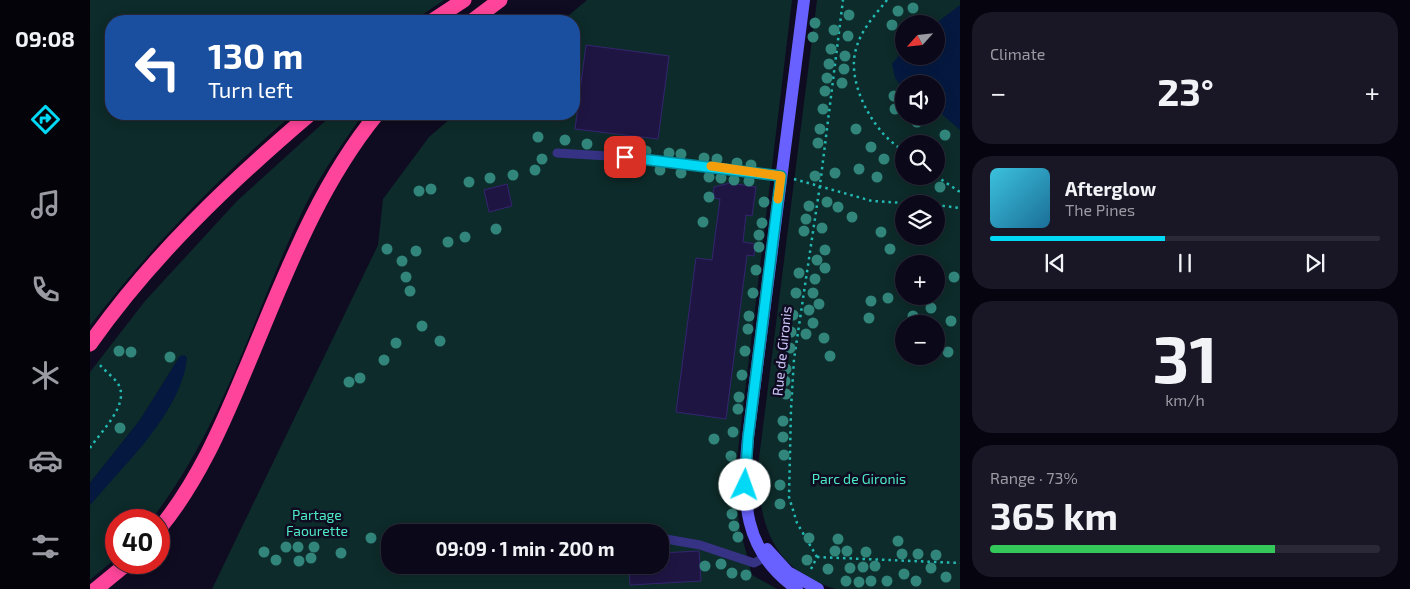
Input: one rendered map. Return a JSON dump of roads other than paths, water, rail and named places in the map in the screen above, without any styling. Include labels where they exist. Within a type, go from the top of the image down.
[{"type":"highway","points":[[441,15],[464,0]]},
{"type":"highway","points":[[480,15],[500,0]]},
{"type":"highway","points":[[90,344],[174,242],[262,155],[303,120]]},
{"type":"highway","points":[[170,514],[194,481],[222,426],[312,217],[331,180],[373,120]]},
{"type":"highway","points":[[96,589],[114,574]]},
{"type":"street","name":"Rue de Gironis","points":[[797,589],[773,570],[750,532],[745,466],[804,0]]},
{"type":"street","name":"Rue de Gironis","points":[[747,508],[759,535],[778,562],[788,572],[818,589]]},
{"type":"lane","points":[[556,153],[642,158],[781,176]]},
{"type":"lane","points":[[669,540],[700,545],[754,563],[764,558]]},
{"type":"water","points":[[960,5],[960,130],[945,117],[945,75],[895,75],[895,78],[892,64],[895,60],[895,65],[945,65],[945,16]]},
{"type":"water","points":[[185,355],[187,358],[183,377],[166,413],[142,446],[90,505],[90,483],[140,420],[180,356]]},
{"type":"park label","name":"Parc de Gironis","points":[[859,479]]},
{"type":"park label","name":"Partage Faourette","points":[[317,524]]}]
